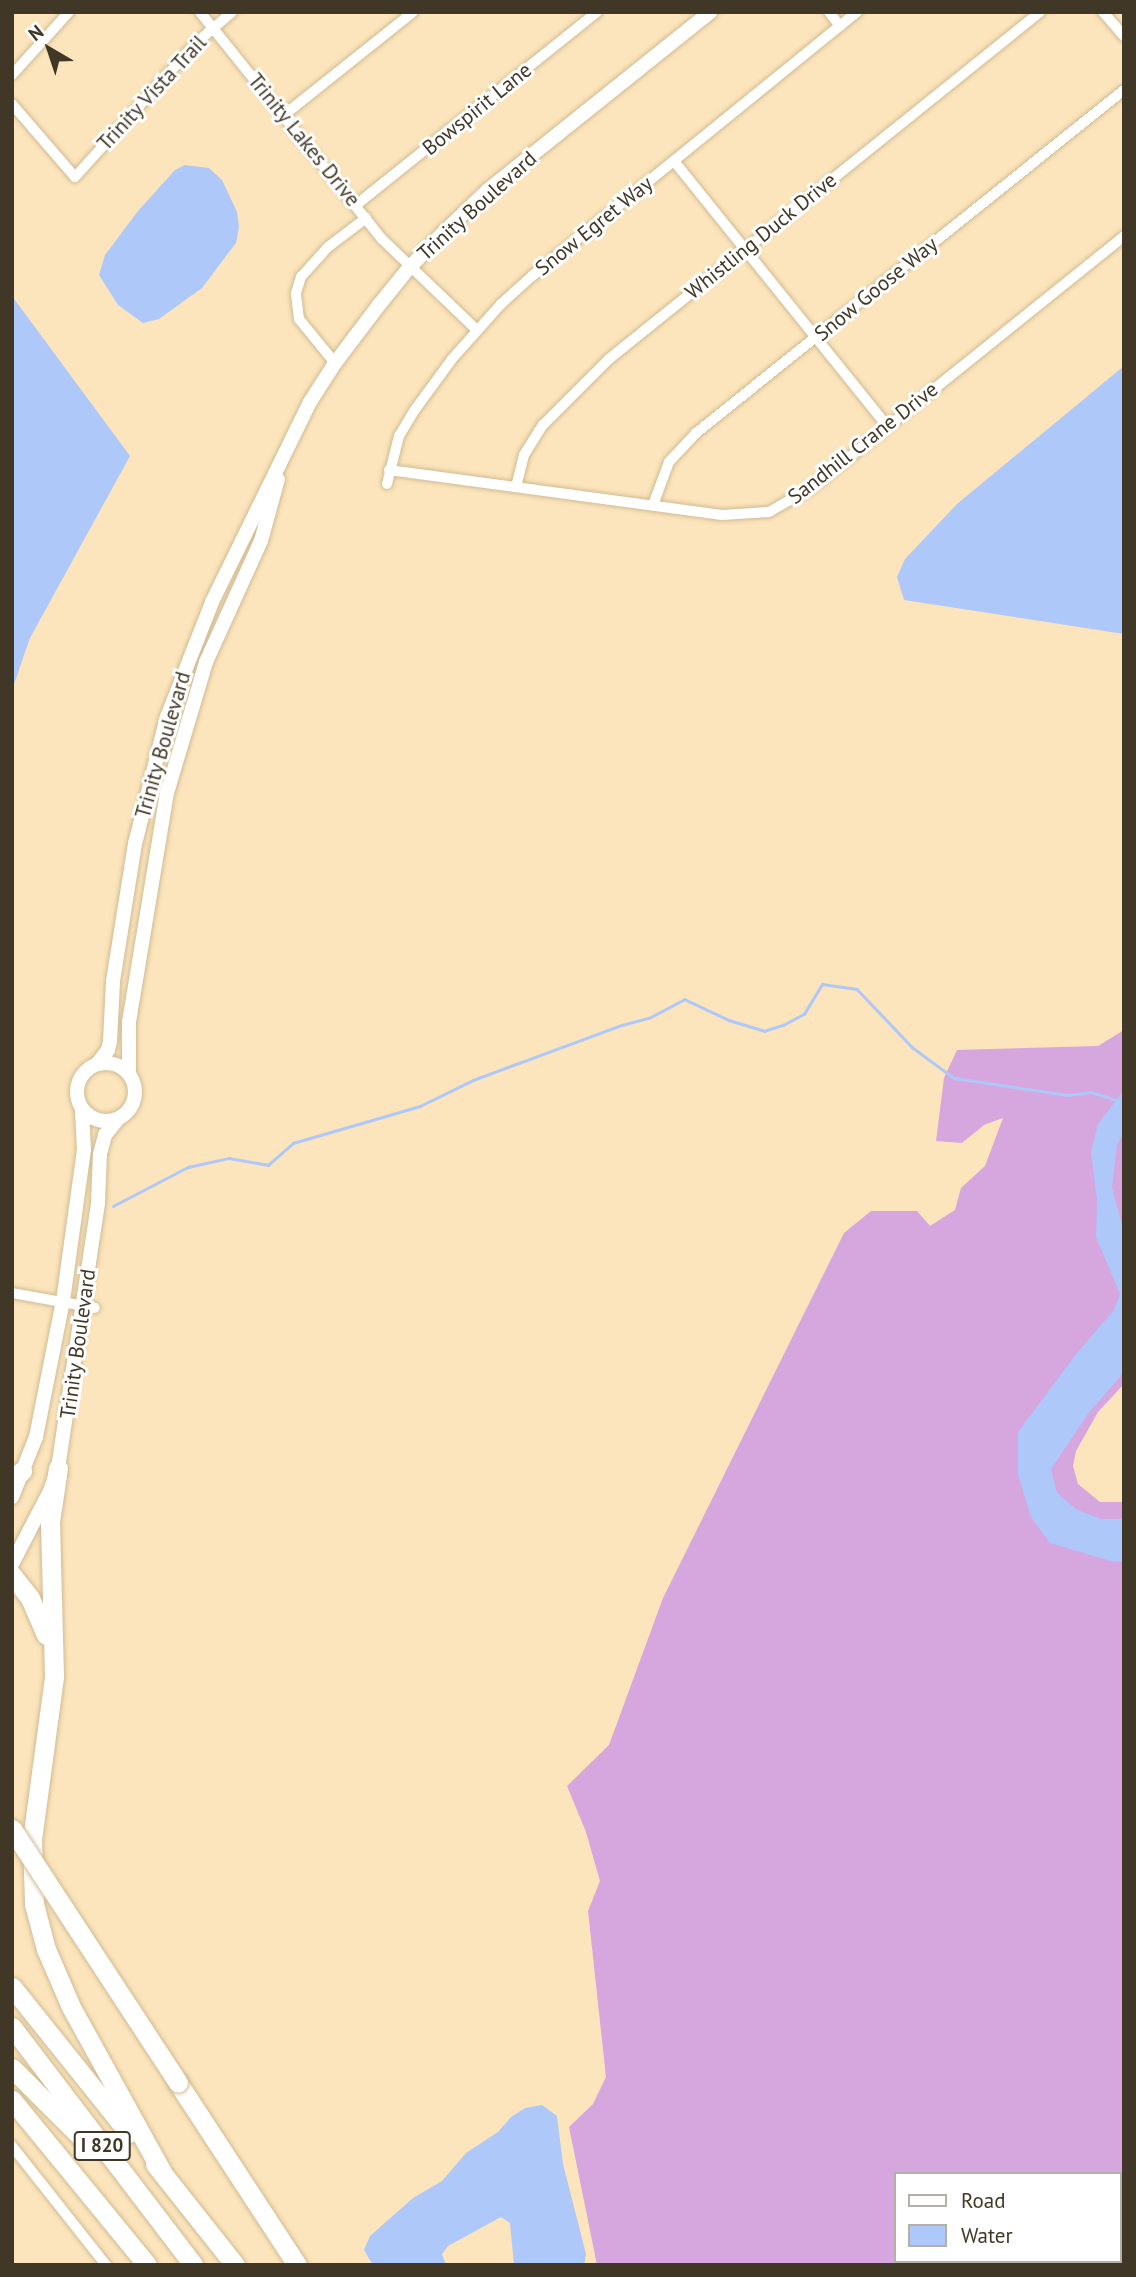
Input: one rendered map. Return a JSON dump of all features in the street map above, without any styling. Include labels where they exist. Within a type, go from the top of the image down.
[{"type":"highway","points":[[58,1468],[50,1522],[54,1677],[32,1839],[34,1904],[46,1949],[71,2007],[162,2172]]},
{"type":"highway","points":[[12,1575],[30,1598],[43,1626],[54,1677]]},
{"type":"highway","points":[[12,1829],[297,2265]]},
{"type":"highway","name":"I 820","points":[[12,1987],[235,2265]]},
{"type":"highway","name":"I 820","points":[[12,2027],[193,2265]]},
{"type":"highway","points":[[12,2068],[137,2192]]},
{"type":"highway","points":[[12,2100],[147,2265]]},
{"type":"main road","name":"Trinity Boulevard","points":[[12,1497],[17,1475],[37,1437],[63,1301],[84,1150],[82,1110],[77,1098],[77,1085],[83,1073],[97,1064],[108,1051],[113,981],[135,844],[167,718],[212,602],[289,441],[335,363],[409,268],[488,190],[709,12]]},
{"type":"main road","name":"Trinity Boulevard","points":[[12,1564],[50,1491],[58,1468],[89,1306],[100,1154],[105,1135],[128,1111],[134,1099],[134,1086],[129,1074],[129,1021],[167,793],[206,662],[261,541],[289,441]]},
{"type":"main road","points":[[97,1064],[114,1064],[129,1074]]},
{"type":"main road","points":[[82,1110],[98,1121],[118,1119]]},
{"type":"street","points":[[12,75],[69,12]]},
{"type":"street","name":"Trinity Lakes Drive","points":[[200,12],[409,268],[477,330]]},
{"type":"street","name":"Trinity Vista Trail","points":[[12,104],[75,177],[213,27],[232,12]]},
{"type":"street","points":[[284,115],[413,12]]},
{"type":"street","name":"Bowspirit Lane","points":[[356,205],[597,12]]},
{"type":"street","points":[[829,12],[840,26]]},
{"type":"street","name":"Snow Egret Way","points":[[387,484],[399,436],[414,411],[477,330],[532,276],[857,12]]},
{"type":"street","name":"Whistling Duck Drive","points":[[516,487],[524,455],[543,425],[609,359],[1040,12]]},
{"type":"street","points":[[1102,12],[1124,36]]},
{"type":"street","name":"Snow Goose Way","points":[[653,505],[662,475],[681,449],[1124,90]]},
{"type":"street","points":[[674,161],[887,425]]},
{"type":"street","points":[[335,363],[299,319],[296,293],[300,277],[328,247],[366,218]]},
{"type":"street","name":"Sandhill Crane Drive","points":[[389,470],[738,516],[769,512],[811,488],[1124,236]]},
{"type":"street","points":[[12,1293],[89,1306]]},
{"type":"street","points":[[12,2146],[106,2265]]},
{"type":"shaded area","points":[[1124,1030],[1124,1384],[1098,1412],[1076,1451],[1073,1466],[1078,1484],[1100,1502],[1124,1502],[1124,2265],[597,2265],[569,2127],[593,2104],[606,2077],[588,1911],[600,1881],[586,1832],[567,1786],[609,1745],[663,1598],[844,1233],[871,1211],[917,1211],[930,1226],[955,1210],[961,1188],[985,1166],[1003,1118],[984,1125],[962,1143],[936,1141],[944,1078],[957,1050],[1098,1046]]},
{"type":"water","points":[[185,165],[209,168],[222,180],[237,212],[239,227],[236,243],[202,288],[159,319],[143,323],[118,305],[99,275],[105,255],[138,211],[175,170]]},
{"type":"water","points":[[12,296],[130,456],[30,638],[12,690]]},
{"type":"water","points":[[1124,366],[1124,634],[904,600],[897,577],[905,559],[957,504]]},
{"type":"water","points":[[1124,1090],[1124,1131],[1117,1145],[1112,1187],[1124,1233],[1124,1372],[1088,1414],[1051,1469],[1057,1493],[1076,1509],[1101,1519],[1124,1519],[1124,1561],[1114,1562],[1050,1543],[1031,1517],[1018,1474],[1018,1432],[1077,1353],[1114,1310],[1120,1294],[1096,1237],[1097,1200],[1091,1152],[1098,1124]]},
{"type":"water","points":[[542,2105],[557,2116],[563,2164],[586,2254],[584,2265],[514,2265],[510,2223],[501,2217],[448,2246],[442,2254],[446,2265],[373,2265],[364,2250],[370,2236],[413,2198],[442,2181],[466,2153],[498,2132],[511,2117],[525,2108]]},
{"type":"waterway","points":[[113,1206],[188,1167],[229,1158],[268,1165],[293,1143],[420,1106],[473,1080],[622,1025],[649,1018],[684,999],[729,1020],[764,1031],[804,1014],[822,984],[857,989],[912,1047],[954,1078],[1068,1095],[1091,1092],[1124,1102]]}]
